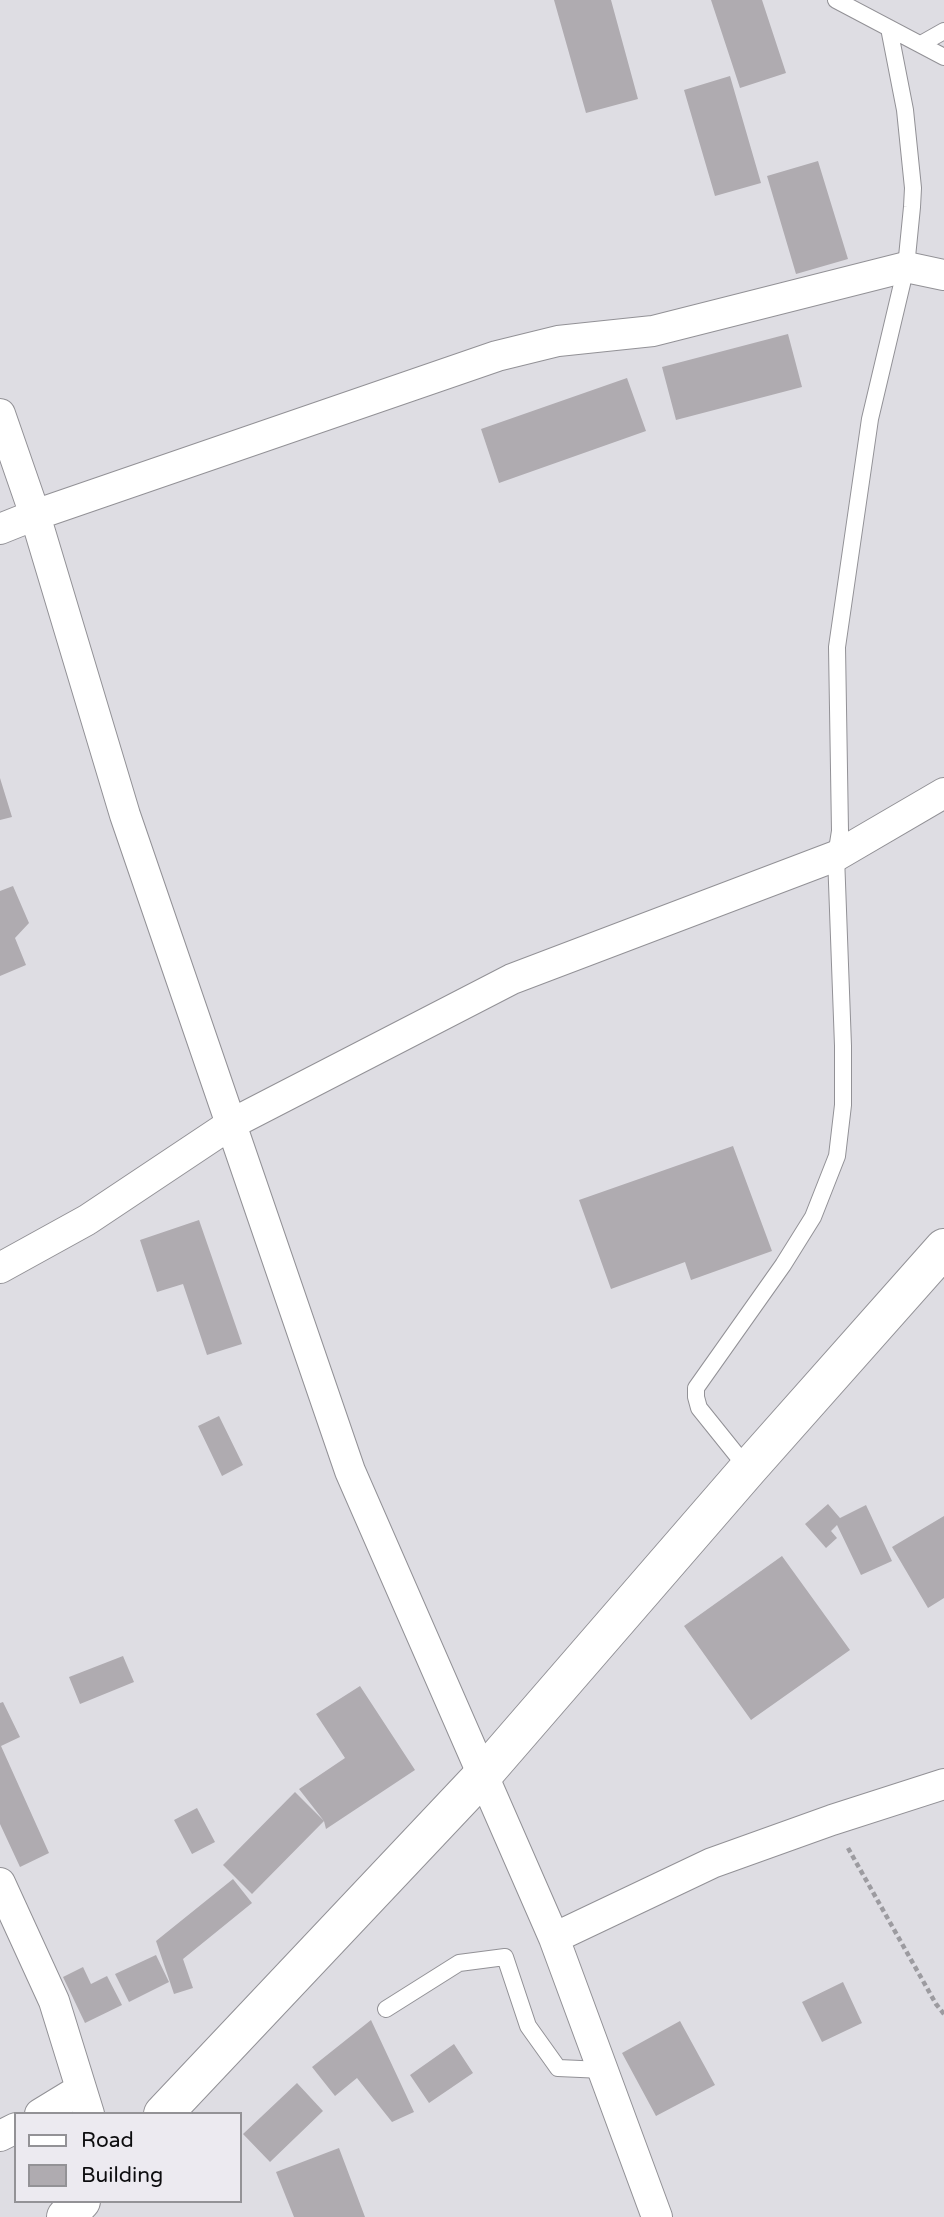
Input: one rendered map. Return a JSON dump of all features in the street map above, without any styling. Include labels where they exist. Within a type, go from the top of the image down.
[{"type":"street","points":[[0,530],[35,515],[497,356],[558,341],[653,331],[906,267],[944,275]]},
{"type":"street","points":[[0,414],[35,515],[125,815],[350,1471],[554,1938],[657,2217]]},
{"type":"street","points":[[0,1268],[87,1220],[231,1124],[512,979],[836,856],[944,793]]},
{"type":"street","points":[[165,2112],[483,1774],[944,1248]]},
{"type":"street","points":[[554,1938],[712,1863],[944,1784]]},
{"type":"street","points":[[0,1884],[54,2001],[85,2101],[47,2112]]},
{"type":"street","points":[[66,2217],[78,2203]]},
{"type":"lane","points":[[836,0],[944,57]]},
{"type":"lane","points":[[748,1469],[699,1408],[696,1388],[783,1265],[813,1217],[837,1156],[843,1105],[836,856],[840,831],[838,647],[870,419],[906,267],[913,188],[905,110],[889,28]]},
{"type":"lane","points":[[921,44],[944,31]]},
{"type":"lane","points":[[386,2010],[459,1963],[505,1957],[528,2026],[558,2068],[603,2070]]},
{"type":"path","points":[[832,1820],[944,2014]]},
{"type":"building","points":[[554,0],[611,0],[638,99],[586,113]]},
{"type":"building","points":[[711,0],[762,0],[786,73],[740,88]]},
{"type":"building","points":[[730,76],[761,183],[715,196],[684,90]]},
{"type":"building","points":[[818,161],[848,259],[796,274],[767,176]]},
{"type":"building","points":[[788,334],[802,387],[676,420],[662,367]]},
{"type":"building","points":[[627,378],[646,431],[499,483],[481,429]]},
{"type":"building","points":[[0,778],[12,817],[0,820]]},
{"type":"building","points":[[13,886],[29,923],[15,938],[26,965],[0,976],[0,891]]},
{"type":"building","points":[[733,1146],[772,1251],[691,1280],[685,1262],[611,1289],[579,1200]]},
{"type":"building","points":[[199,1220],[242,1344],[207,1355],[183,1284],[157,1292],[140,1240]]},
{"type":"building","points":[[219,1416],[243,1465],[222,1476],[198,1426]]},
{"type":"building","points":[[828,1504],[840,1518],[866,1505],[892,1561],[861,1575],[837,1525],[831,1531],[837,1538],[826,1548],[805,1524]]},
{"type":"building","points":[[944,1516],[944,1598],[928,1608],[892,1547]]},
{"type":"building","points":[[782,1556],[850,1650],[751,1720],[684,1626]]},
{"type":"building","points":[[123,1656],[134,1682],[80,1704],[69,1677]]},
{"type":"building","points":[[360,1686],[415,1770],[326,1829],[324,1821],[299,1789],[345,1758],[316,1714]]},
{"type":"building","points":[[3,1702],[20,1737],[1,1746],[49,1853],[20,1867],[0,1824],[0,1703]]},
{"type":"building","points":[[295,1792],[324,1821],[252,1894],[223,1865]]},
{"type":"building","points":[[197,1808],[215,1842],[192,1854],[174,1820]]},
{"type":"building","points":[[233,1879],[252,1903],[183,1959],[193,1988],[174,1994],[156,1941]]},
{"type":"building","points":[[156,1955],[169,1982],[129,2002],[115,1974]]},
{"type":"building","points":[[83,1967],[91,1984],[107,1976],[122,2005],[85,2023],[63,1977]]},
{"type":"building","points":[[843,1982],[862,2023],[822,2042],[802,2002]]},
{"type":"building","points":[[371,2020],[414,2112],[392,2122],[357,2078],[335,2096],[312,2067]]},
{"type":"building","points":[[680,2021],[715,2085],[656,2116],[622,2053]]},
{"type":"building","points":[[454,2044],[473,2073],[429,2103],[410,2075]]},
{"type":"building","points":[[297,2083],[323,2111],[270,2162],[243,2134]]},
{"type":"building","points":[[339,2148],[365,2217],[294,2217],[276,2172]]}]
